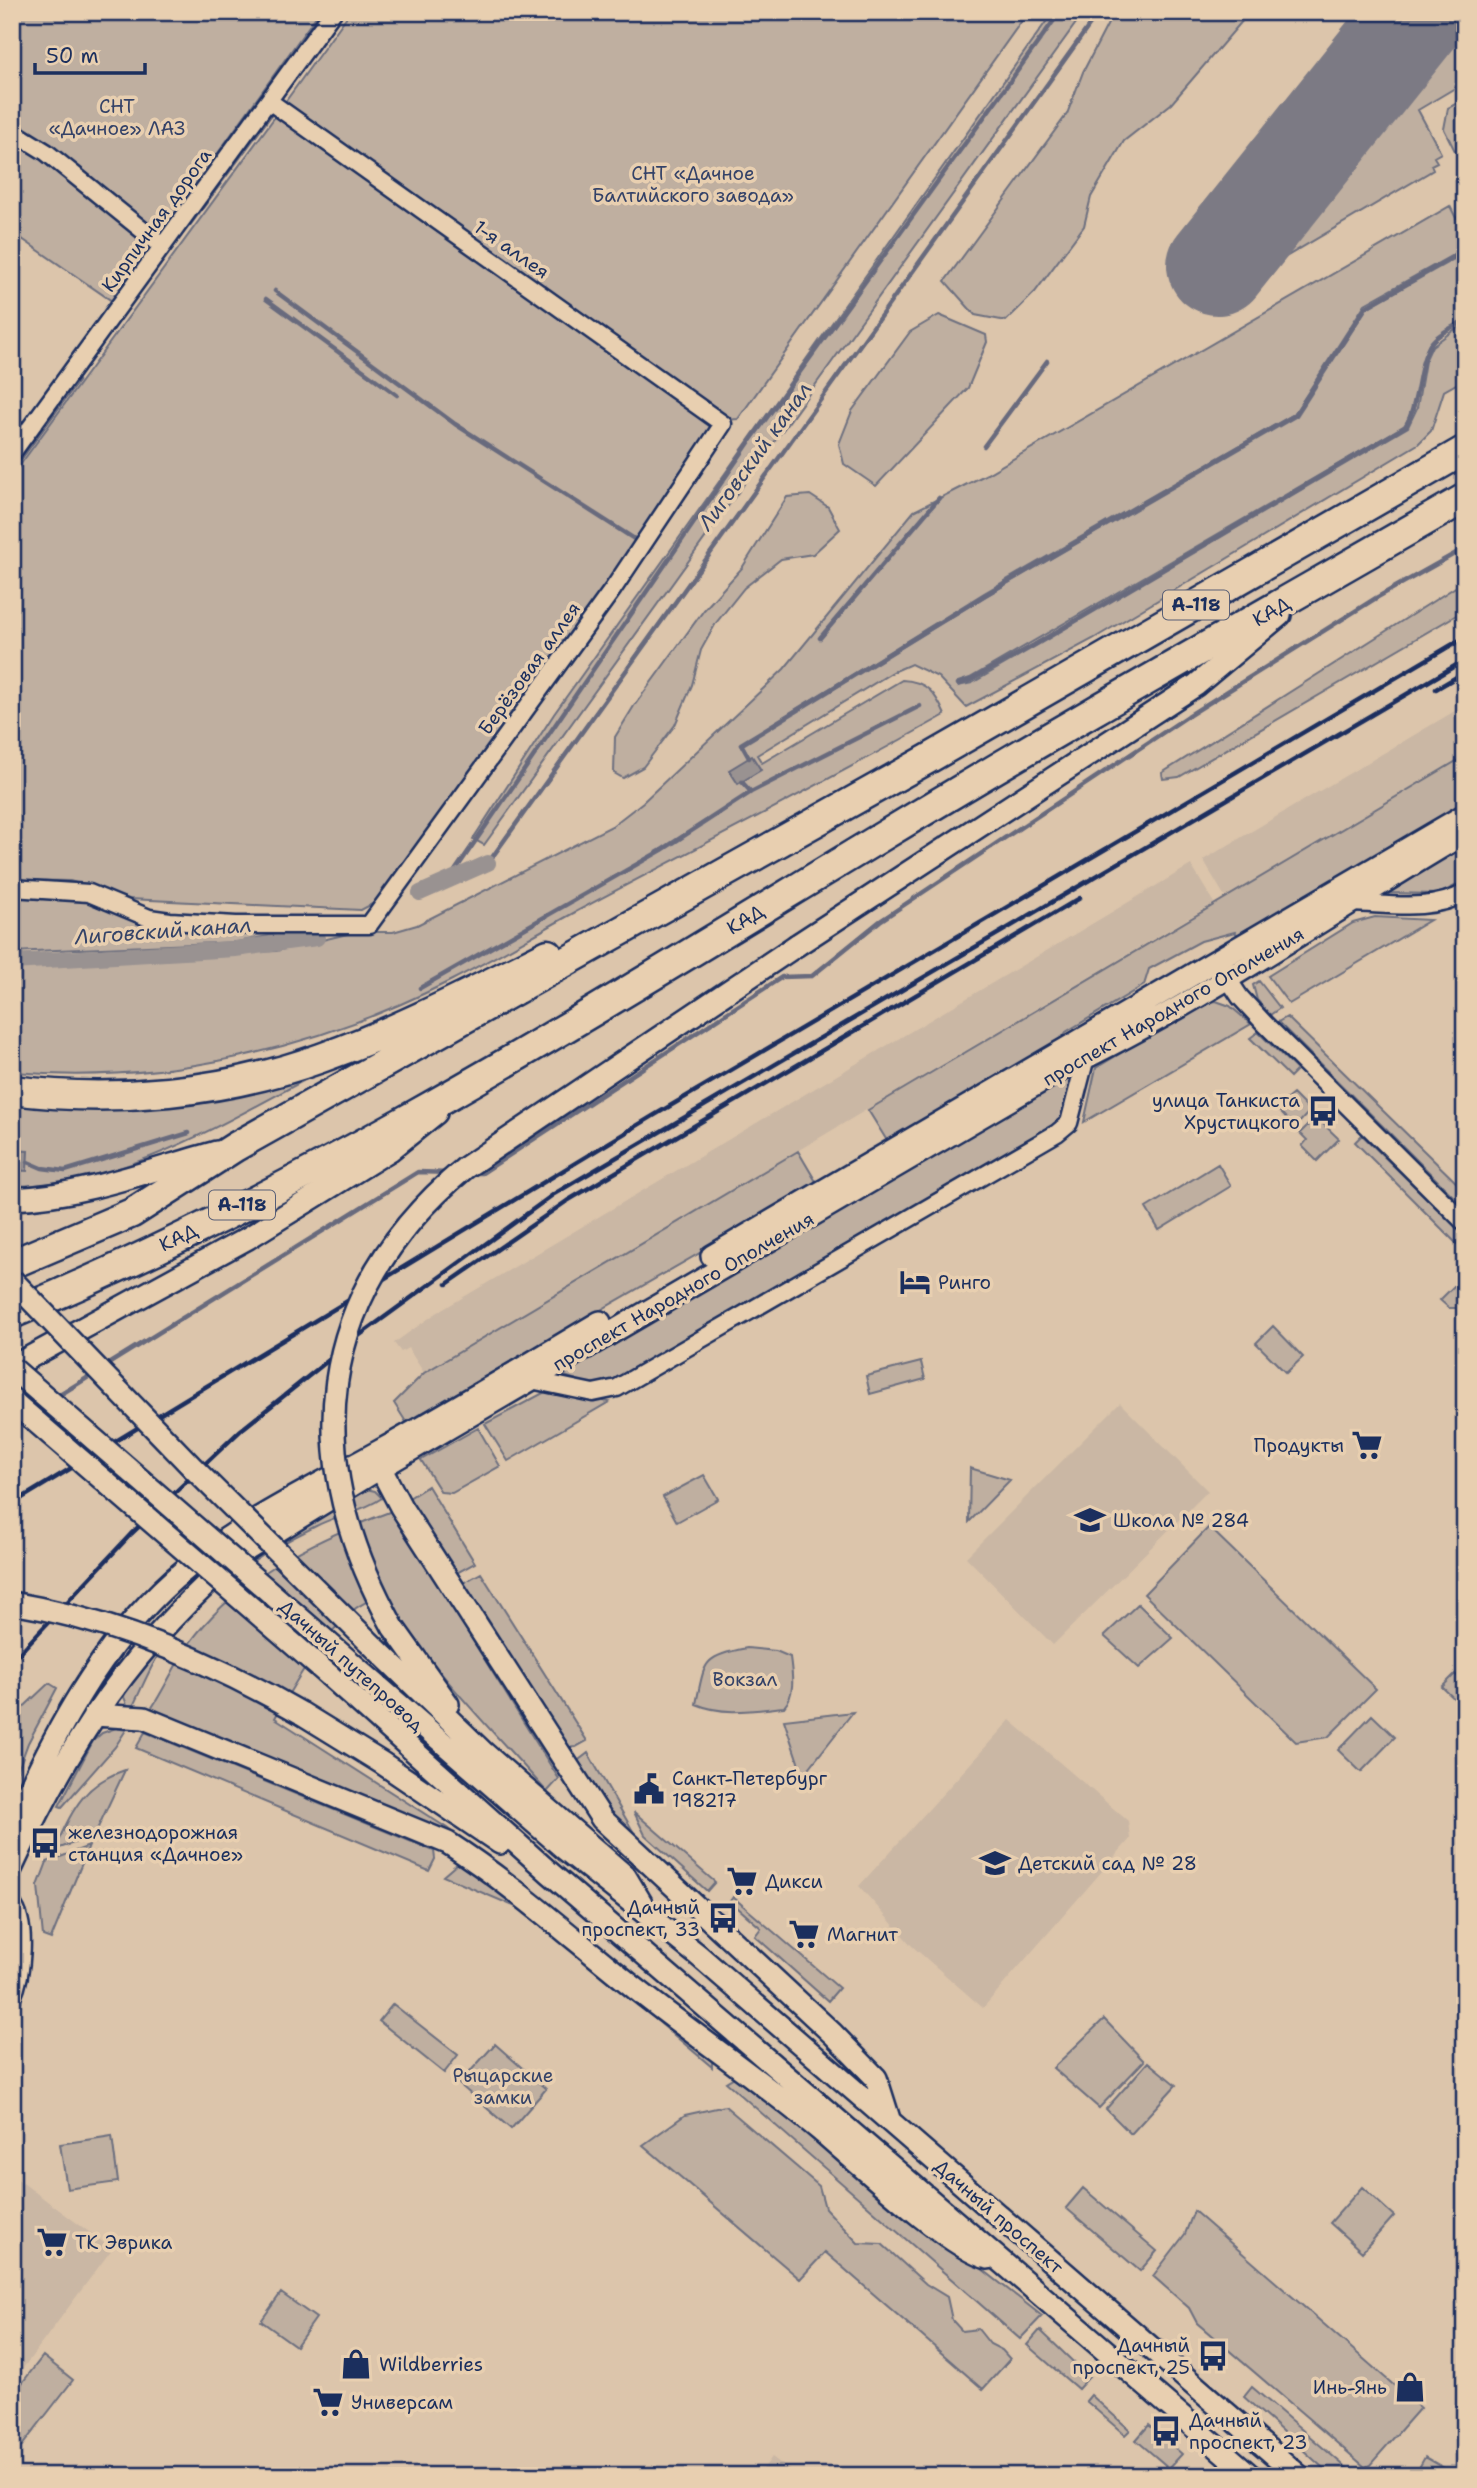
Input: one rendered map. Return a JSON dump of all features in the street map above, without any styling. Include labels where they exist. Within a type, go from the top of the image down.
[{"type":"highway","name":"А-118","points":[[12,1264],[132,1213],[235,1147],[680,899],[1465,450]]},
{"type":"highway","name":"КАД","points":[[12,1314],[295,1180],[467,1086],[899,826],[1465,498]]},
{"type":"highway","points":[[17,1091],[64,1096],[149,1094],[243,1079],[306,1063],[359,1044],[570,943],[680,899]]},
{"type":"main road","points":[[484,1753],[393,1627],[355,1552],[336,1475],[335,1391],[347,1337],[376,1268],[407,1223],[426,1202],[465,1168],[797,946],[1196,685],[1314,586]]},
{"type":"main road","name":"проспект Народного Ополчения","points":[[12,1826],[60,1728],[88,1682],[144,1610],[197,1560],[265,1513],[377,1461],[531,1380],[1086,1058],[1465,815]]},
{"type":"main road","name":"проспект Народного Ополчения","points":[[12,1867],[61,1768],[94,1715],[152,1640],[185,1602],[272,1533],[377,1461],[1222,969],[1352,903],[1465,833]]},
{"type":"main road","points":[[12,1368],[248,1238],[379,1158],[467,1086]]},
{"type":"main road","points":[[12,1199],[83,1191],[235,1147]]},
{"type":"main road","points":[[12,1280],[285,1560],[484,1753],[625,1877],[652,1920]]},
{"type":"main road","name":"Дачный путепровод","points":[[12,1368],[457,1758],[698,1955]]},
{"type":"main road","name":"Дачный путепровод","points":[[12,1401],[672,1977]]},
{"type":"main road","points":[[377,1461],[404,1511],[602,1819],[824,2025],[876,2078],[890,2121]]},
{"type":"main road","points":[[12,1603],[94,1622],[193,1658],[232,1676],[338,1735],[550,1873]]},
{"type":"main road","points":[[94,1715],[144,1718],[448,1843],[492,1872],[688,2030],[779,2097],[962,2247],[974,2255],[1000,2260]]},
{"type":"main road","name":"Дачный проспект","points":[[698,1955],[1299,2476]]},
{"type":"main road","name":"Дачный проспект","points":[[672,1977],[1251,2476]]},
{"type":"street","name":"Кирпичная дорога","points":[[12,453],[333,12]]},
{"type":"street","name":"1-я аллея","points":[[269,101],[723,424],[720,433]]},
{"type":"street","points":[[12,131],[46,152],[162,246]]},
{"type":"street","name":"Берёзовая аллея","points":[[12,888],[89,893],[149,918],[170,921],[236,925],[369,925],[435,827],[613,589],[720,433]]},
{"type":"street","points":[[1352,903],[1424,905],[1442,902],[1465,892]]},
{"type":"street","points":[[1222,969],[1265,1024],[1465,1223]]},
{"type":"street","points":[[531,1380],[593,1393],[617,1388],[1057,1133],[1069,1123],[1086,1058]]},
{"type":"street","points":[[12,1904],[19,1927],[21,1970],[12,1998]]},
{"type":"shaded area","points":[[1465,705],[1465,756],[1225,897],[1203,860]]},
{"type":"shaded area","points":[[752,756],[761,770],[738,784],[729,770]]},
{"type":"shaded area","points":[[1191,865],[1214,903],[424,1373],[408,1348],[401,1352],[394,1343],[435,1314]]},
{"type":"shaded area","points":[[12,1150],[28,1151],[27,1171],[12,1170]]},
{"type":"shaded area","name":"Школа № 284","points":[[1120,1403],[1208,1491],[1053,1645],[966,1557]]},
{"type":"shaded area","name":"Детский сад № 28","points":[[1010,1720],[1128,1821],[1130,1839],[983,2008],[912,1946],[859,1886]]},
{"type":"shaded area","points":[[12,2175],[112,2249],[12,2383]]},
{"type":"shaded area","points":[[772,2457],[797,2476],[758,2476]]},
{"type":"green space","name":"СНТ «Дачное» ЛАЗ","points":[[12,12],[319,12],[112,301],[12,232]]},
{"type":"green space","name":"СНТ «Дачное Балтийского завода»","points":[[350,12],[1028,12],[738,419],[726,420],[283,105]]},
{"type":"green space","points":[[1053,12],[1084,12],[484,845],[473,839],[554,714]]},
{"type":"green space","points":[[1114,12],[1250,12],[1171,104],[1124,141],[1091,197],[1084,226],[1035,292],[1006,321],[975,315],[945,281],[1067,114],[1083,72]]},
{"type":"green space","points":[[1453,12],[1465,12],[1465,82],[1418,110],[1441,153],[1434,157],[1437,162],[1431,165],[1433,170],[1240,284],[1236,281],[1260,265],[1280,238],[1287,221]]},
{"type":"green space","points":[[1465,99],[1465,146],[1455,151],[1444,129],[1448,108]]},
{"type":"green space","points":[[277,114],[718,427],[608,586],[376,902],[361,910],[129,899],[70,881],[12,880],[12,476]]},
{"type":"green space","points":[[1450,206],[1456,218],[1465,213],[1465,248],[1365,304],[1294,414],[984,593],[740,744],[747,753],[743,745],[986,596],[1297,416],[1367,308],[1465,253],[1465,318],[1429,344],[1422,361],[1414,408],[1404,426],[970,678],[958,682],[958,686],[972,683],[1408,427],[1417,408],[1425,361],[1432,346],[1465,322],[1465,379],[1444,391],[1431,431],[1418,444],[1093,639],[966,707],[938,677],[911,664],[893,672],[757,755],[762,763],[902,680],[918,683],[930,690],[945,715],[468,972],[400,1004],[294,1043],[184,1067],[71,1075],[14,1072],[13,1106],[118,1109],[190,1101],[316,1074],[207,1131],[132,1164],[93,1176],[12,1186],[12,965],[276,951],[356,932],[393,932],[417,925],[612,826],[643,802],[784,669],[914,511],[987,474]]},
{"type":"green space","points":[[939,315],[986,335],[987,342],[968,388],[876,486],[844,464],[839,444],[852,411],[910,332]]},
{"type":"green space","points":[[810,495],[828,507],[840,529],[813,554],[781,559],[744,588],[716,623],[701,650],[692,685],[675,725],[643,767],[623,778],[614,773],[615,737],[634,706],[704,610],[742,568],[787,497]]},
{"type":"green space","points":[[1465,581],[1465,610],[1179,777],[1163,779],[1162,773]]},
{"type":"green space","points":[[1465,756],[1465,805],[1240,938],[1235,932],[1201,941],[1149,969],[1144,985],[1066,1032],[1056,1048],[889,1144],[868,1110]]},
{"type":"green space","points":[[1465,842],[1465,881],[1439,894],[1389,893]]},
{"type":"green space","points":[[12,892],[68,893],[115,909],[309,928],[237,942],[12,952]]},
{"type":"green space","points":[[1375,917],[1430,920],[1289,1004],[1268,976],[1353,923]]},
{"type":"green space","points":[[1259,981],[1280,1008],[1270,1015],[1257,1000],[1253,985]]},
{"type":"green space","points":[[1216,1001],[1230,1006],[1251,1024],[1084,1122],[1096,1068],[1202,1004]]},
{"type":"green space","points":[[1287,1017],[1465,1191],[1465,1208],[1278,1022]]},
{"type":"green space","points":[[1258,1032],[1297,1070],[1290,1077],[1250,1038]]},
{"type":"green space","points":[[1070,1076],[1072,1079],[1063,1117],[1051,1127],[615,1382],[591,1385],[565,1376],[565,1372]]},
{"type":"green space","points":[[1293,1094],[1310,1111],[1295,1127],[1276,1108]]},
{"type":"green space","points":[[1316,1117],[1339,1139],[1317,1161],[1302,1146],[1307,1140],[1300,1133]]},
{"type":"green space","points":[[1362,1135],[1465,1236],[1465,1252],[1355,1142]]},
{"type":"green space","points":[[798,1151],[818,1185],[406,1422],[394,1403],[424,1373]]},
{"type":"green space","points":[[1218,1164],[1231,1186],[1159,1230],[1146,1208]]},
{"type":"green space","points":[[1465,1275],[1465,1302],[1457,1308],[1449,1308],[1440,1300]]},
{"type":"green space","points":[[1273,1326],[1303,1357],[1286,1373],[1256,1343]]},
{"type":"green space","points":[[921,1362],[925,1379],[870,1394],[866,1376]]},
{"type":"green space","points":[[545,1392],[609,1402],[508,1461],[485,1424]]},
{"type":"green space","points":[[478,1428],[500,1466],[452,1493],[441,1492],[421,1460]]},
{"type":"green space","points":[[970,1468],[1010,1480],[969,1522]]},
{"type":"green space","points":[[704,1475],[718,1499],[677,1522],[663,1497]]},
{"type":"green space","points":[[428,1486],[475,1563],[455,1574],[409,1498]]},
{"type":"green space","points":[[366,1489],[375,1491],[382,1498],[366,1507],[322,1523],[268,1552],[205,1599],[170,1637],[152,1665],[130,1712],[124,1697],[126,1688],[149,1655],[234,1568]]},
{"type":"green space","points":[[392,1511],[559,1779],[547,1792],[440,1672],[420,1647],[385,1592],[356,1608],[332,1632],[301,1674],[275,1718],[447,1828],[487,1859],[435,1827],[151,1709],[189,1644],[231,1598],[280,1562],[307,1547]]},
{"type":"green space","points":[[1209,1527],[1376,1689],[1328,1737],[1296,1742],[1144,1594]]},
{"type":"green space","points":[[481,1573],[587,1741],[576,1747],[566,1748],[463,1583]]},
{"type":"green space","points":[[1138,1604],[1173,1638],[1139,1668],[1104,1636]]},
{"type":"green space","name":"Вокзал","points":[[747,1648],[776,1651],[790,1657],[792,1690],[784,1707],[728,1711],[696,1704],[701,1678],[708,1663],[721,1654]]},
{"type":"green space","points":[[1455,1674],[1465,1683],[1465,1709],[1442,1687]]},
{"type":"green space","points":[[49,1683],[57,1688],[28,1743],[14,1781],[12,1718]]},
{"type":"green space","points":[[853,1712],[803,1776],[803,1777],[784,1720]]},
{"type":"green space","points":[[1372,1715],[1395,1737],[1361,1772],[1338,1750]]},
{"type":"green space","points":[[116,1728],[126,1730],[115,1747],[62,1807],[59,1806],[93,1741],[102,1733]]},
{"type":"green space","points":[[145,1732],[434,1851],[435,1859],[429,1871],[136,1748]]},
{"type":"green space","points":[[588,1753],[637,1838],[609,1814],[575,1763]]},
{"type":"green space","points":[[125,1770],[94,1836],[54,1850],[73,1812],[88,1791],[110,1776]]},
{"type":"green space","points":[[634,1812],[715,1882],[707,1891],[645,1835]]},
{"type":"green space","points":[[89,1846],[51,1939],[43,1936],[38,1886],[47,1862]]},
{"type":"green space","points":[[458,1863],[487,1877],[535,1915],[443,1876]]},
{"type":"green space","points":[[733,1897],[839,1988],[828,2001],[755,1936],[761,1928],[730,1901]]},
{"type":"green space","points":[[597,1970],[712,2056],[712,2067]]},
{"type":"green space","points":[[393,2004],[458,2055],[444,2073],[379,2021]]},
{"type":"green space","points":[[1104,2019],[1144,2061],[1099,2108],[1053,2068]]},
{"type":"green space","name":"Рыцарские замки","points":[[495,2044],[546,2089],[511,2129],[459,2084]]},
{"type":"green space","points":[[1148,2062],[1176,2085],[1131,2134],[1106,2109]]},
{"type":"green space","points":[[736,2076],[1042,2316],[1020,2339],[726,2082]]},
{"type":"green space","points":[[725,2106],[819,2186],[825,2208],[858,2243],[882,2244],[926,2284],[947,2297],[952,2320],[962,2331],[978,2329],[990,2344],[1002,2350],[1010,2359],[983,2389],[825,2252],[800,2279],[643,2145],[685,2115]]},
{"type":"green space","points":[[112,2136],[118,2182],[67,2189],[60,2144]]},
{"type":"green space","points":[[1362,2187],[1394,2216],[1362,2252],[1330,2223]]},
{"type":"green space","points":[[1083,2188],[1157,2251],[1140,2271],[1066,2208]]},
{"type":"green space","points":[[1194,2211],[1420,2408],[1370,2465],[1365,2467],[1197,2323],[1189,2308],[1153,2276],[1185,2234]]},
{"type":"green space","points":[[281,2293],[316,2318],[296,2346],[261,2321]]},
{"type":"green space","points":[[1040,2330],[1089,2377],[1078,2389],[1027,2345]]},
{"type":"green space","points":[[43,2356],[73,2380],[21,2447],[12,2440],[12,2396]]},
{"type":"green space","points":[[1252,2387],[1356,2476],[1332,2476],[1244,2397]]},
{"type":"green space","points":[[1091,2395],[1130,2430],[1125,2435],[1086,2401]]},
{"type":"green space","points":[[1149,2425],[1182,2454],[1169,2468],[1136,2440]]},
{"type":"green space","points":[[1425,2457],[1458,2476],[1381,2476],[1393,2469],[1415,2475]]},
{"type":"waterway","points":[[448,881],[750,441],[1060,12]]},
{"type":"waterway","name":"Лиговский канал","points":[[488,863],[1099,12]]},
{"type":"waterway","points":[[189,225],[273,111]]},
{"type":"waterway","points":[[749,758],[741,744],[985,595],[1295,415],[1366,307],[1465,250]]},
{"type":"waterway","points":[[275,291],[455,424],[639,542]]},
{"type":"waterway","points":[[266,299],[397,395]]},
{"type":"waterway","points":[[958,684],[971,680],[1034,645],[1406,426],[1411,416],[1427,350],[1439,336],[1465,320]]},
{"type":"waterway","points":[[984,446],[1047,361]]},
{"type":"waterway","points":[[12,470],[77,381]]},
{"type":"waterway","points":[[820,638],[939,498]]},
{"type":"waterway","points":[[473,1173],[482,1173],[782,977],[812,976],[880,921],[1188,716],[1376,598],[1465,548]]},
{"type":"waterway","points":[[420,988],[662,850],[751,792],[920,706]]},
{"type":"waterway","points":[[742,782],[751,792]]},
{"type":"waterway","name":"Лиговский канал","points":[[420,893],[488,863]]},
{"type":"waterway","name":"Лиговский канал","points":[[12,962],[235,949],[317,938]]},
{"type":"waterway","points":[[28,1162],[42,1168],[65,1171],[189,1133]]},
{"type":"waterway","points":[[105,1366],[418,1172],[451,1173]]},
{"type":"waterway","points":[[55,1398],[95,1373]]},
{"type":"waterway","points":[[12,1424],[23,1417]]},
{"type":"runway","points":[[1217,265],[1419,12]]},
{"type":"railway","points":[[12,1504],[653,1116],[1465,637]]},
{"type":"railway","points":[[12,1661],[131,1534],[241,1430],[360,1335],[554,1194],[1465,660]]},
{"type":"railway","points":[[1436,689],[1465,672]]},
{"type":"railway","points":[[447,1284],[567,1201],[1080,898]]},
{"type":"place","name":"улица Танкиста Хрустицкого","points":[[1323,1111]]},
{"type":"place","name":"Ринго","points":[[915,1282]]},
{"type":"place","name":"Продукты","points":[[1367,1445]]},
{"type":"place","name":"Школа № 284","points":[[1090,1520]]},
{"type":"place","name":"Санкт-Петербург 198217","points":[[649,1789]]},
{"type":"place","name":"железнодорожная станция «Дачное»","points":[[45,1843]]},
{"type":"place","name":"Детский сад № 28","points":[[995,1863]]},
{"type":"place","name":"Дикси","points":[[742,1881]]},
{"type":"place","name":"Дачный проспект, 33","points":[[723,1918]]},
{"type":"place","name":"Магнит","points":[[804,1934]]},
{"type":"place","name":"ТК Эврика","points":[[52,2242]]},
{"type":"place","name":"Дачный проспект, 25","points":[[1213,2356]]},
{"type":"place","name":"Wildberries","points":[[356,2364]]},
{"type":"place","name":"Инь-Янь","points":[[1410,2387]]},
{"type":"place","name":"Универсам","points":[[328,2402]]},
{"type":"place","name":"Дачный проспект, 23","points":[[1166,2431]]}]
